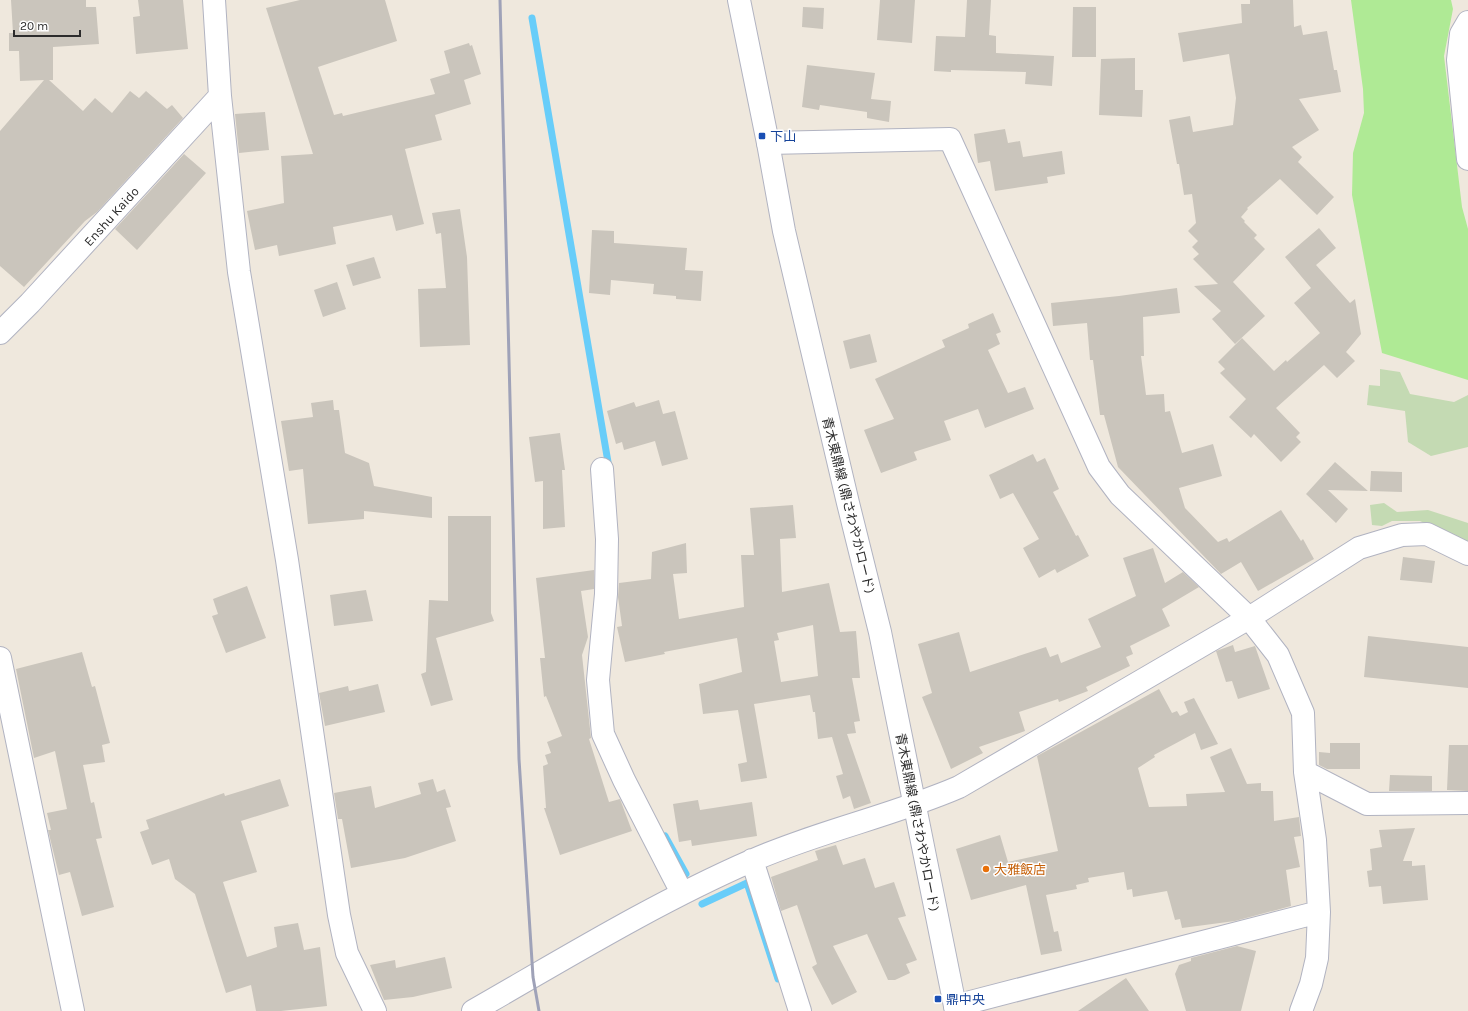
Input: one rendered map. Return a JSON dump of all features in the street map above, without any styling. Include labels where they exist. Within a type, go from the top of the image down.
[{"type":"street","points":[[214,0],[220,96],[238,272],[287,560],[339,916],[348,954],[375,1011]]},
{"type":"street","name":"青木東鼎線 (鼎さわやかロード)","points":[[742,1],[784,231],[880,632],[956,1008]]},
{"type":"street","points":[[1468,22],[1461,34],[1458,60],[1468,159]]},
{"type":"street","name":"Enshu Kaido","points":[[0,333],[36,298],[220,96]]},
{"type":"street","points":[[768,143],[950,139],[1099,467],[1120,495],[1249,618],[1278,655],[1303,713],[1305,772],[1315,840],[1319,912],[1317,958],[1311,984],[1301,1011]]},
{"type":"street","points":[[602,469],[607,539],[606,594],[598,680],[603,734],[624,780],[682,893]]},
{"type":"street","points":[[473,1011],[682,893],[752,860],[828,831],[959,787],[1249,618],[1359,548],[1402,535],[1428,534],[1468,554]]},
{"type":"street","points":[[0,658],[73,1011]]},
{"type":"street","points":[[1305,772],[1366,804],[1468,803]]},
{"type":"street","points":[[752,860],[800,1011]]},
{"type":"street","points":[[956,1008],[1319,912]]},
{"type":"green space","points":[[1351,0],[1451,0],[1453,9],[1444,56],[1462,207],[1468,229],[1468,380],[1382,353],[1352,195],[1353,153],[1364,113],[1363,89]]},
{"type":"green space","points":[[1380,369],[1400,372],[1410,394],[1454,402],[1468,395],[1468,447],[1431,456],[1408,442],[1405,411],[1367,405],[1369,385],[1380,386]]},
{"type":"green space","points":[[1384,503],[1397,512],[1428,510],[1468,523],[1468,544],[1420,521],[1392,521],[1382,526],[1372,525],[1370,505]]},
{"type":"building","points":[[11,0],[86,0],[86,7],[96,7],[99,44],[53,47],[53,80],[49,80],[83,111],[95,98],[112,113],[130,91],[139,98],[146,91],[167,109],[172,105],[183,118],[97,212],[85,221],[24,287],[0,266],[0,131],[44,80],[20,81],[19,51],[9,51],[9,33],[13,33]]},
{"type":"building","points":[[138,0],[183,0],[188,49],[136,54],[133,17],[140,16]]},
{"type":"building","points":[[300,0],[385,0],[397,41],[318,67],[334,115],[342,113],[343,116],[435,94],[430,79],[450,73],[444,51],[469,43],[470,46],[472,45],[481,74],[464,80],[471,104],[435,115],[442,140],[405,149],[424,224],[396,231],[392,215],[333,227],[336,244],[279,256],[277,245],[255,250],[247,211],[284,203],[281,156],[313,154],[266,8]]},
{"type":"building","points":[[880,0],[915,0],[912,43],[877,40]]},
{"type":"building","points":[[967,0],[991,0],[989,35],[996,36],[996,53],[1054,56],[1052,86],[1025,84],[1026,72],[934,71],[936,36],[965,37]]},
{"type":"building","points":[[1250,0],[1293,0],[1294,27],[1301,25],[1303,35],[1327,31],[1334,70],[1337,70],[1341,92],[1299,99],[1319,130],[1292,147],[1302,157],[1298,162],[1334,197],[1317,215],[1280,179],[1247,208],[1248,209],[1241,217],[1257,235],[1254,238],[1265,249],[1233,282],[1265,316],[1235,344],[1212,319],[1221,311],[1194,286],[1218,284],[1193,259],[1199,254],[1192,247],[1198,241],[1188,231],[1196,223],[1192,194],[1184,195],[1169,120],[1190,116],[1193,132],[1233,125],[1236,98],[1229,54],[1183,62],[1178,33],[1242,23],[1241,4],[1250,4]]},
{"type":"building","points":[[803,7],[824,8],[823,29],[802,27]]},
{"type":"building","points":[[1073,7],[1096,7],[1096,57],[1072,57]]},
{"type":"building","points":[[1135,58],[1135,90],[1143,90],[1142,117],[1099,115],[1101,59]]},
{"type":"building","points":[[807,65],[875,73],[871,99],[891,101],[889,122],[867,118],[867,112],[820,105],[819,110],[802,107]]},
{"type":"building","points":[[265,112],[269,150],[239,153],[235,114]]},
{"type":"building","points":[[1005,129],[1008,143],[1020,141],[1023,157],[1062,151],[1065,174],[1047,177],[1048,183],[995,191],[990,161],[978,163],[974,134]]},
{"type":"building","points":[[184,154],[206,173],[137,250],[115,229]]},
{"type":"building","points":[[460,209],[467,257],[470,345],[420,347],[418,289],[446,288],[441,233],[436,234],[432,213]]},
{"type":"building","points":[[1319,228],[1336,248],[1316,265],[1350,303],[1355,299],[1361,334],[1346,352],[1355,361],[1337,378],[1324,365],[1276,408],[1300,433],[1296,437],[1301,442],[1281,462],[1254,434],[1251,438],[1229,417],[1246,399],[1220,373],[1225,369],[1218,362],[1242,338],[1274,371],[1286,360],[1287,362],[1320,333],[1294,303],[1311,288],[1285,257]]},
{"type":"building","points":[[592,230],[614,231],[614,243],[687,248],[685,270],[703,271],[701,301],[676,299],[676,296],[653,294],[654,284],[611,280],[610,295],[589,293]]},
{"type":"building","points":[[374,257],[381,278],[353,286],[346,265]]},
{"type":"building","points":[[337,282],[346,309],[323,317],[314,290]]},
{"type":"building","points":[[1177,288],[1180,313],[1143,317],[1144,356],[1141,356],[1146,395],[1164,394],[1165,412],[1170,411],[1182,453],[1213,444],[1222,476],[1179,488],[1185,508],[1218,542],[1227,538],[1229,542],[1281,510],[1301,541],[1303,539],[1314,559],[1258,591],[1241,562],[1221,574],[1118,467],[1104,415],[1100,415],[1093,360],[1090,360],[1087,323],[1053,326],[1051,303]]},
{"type":"building","points":[[993,313],[1001,332],[996,334],[1000,344],[988,350],[1008,393],[1025,387],[1034,409],[985,428],[978,409],[944,421],[951,440],[914,452],[917,460],[881,473],[864,430],[894,419],[875,379],[945,347],[942,340],[969,328],[968,324]]},
{"type":"building","points":[[870,334],[877,362],[850,369],[843,341]]},
{"type":"building","points":[[333,400],[334,410],[339,410],[345,453],[369,463],[374,486],[432,497],[432,518],[364,511],[364,519],[308,524],[303,469],[289,471],[281,421],[313,417],[311,403]]},
{"type":"building","points":[[659,400],[663,414],[675,411],[688,459],[662,466],[655,441],[624,450],[622,442],[616,444],[607,411],[634,402],[636,407]]},
{"type":"building","points":[[560,433],[565,470],[562,470],[565,527],[543,529],[543,481],[535,482],[529,437]]},
{"type":"building","points":[[1033,454],[1037,462],[1045,458],[1059,489],[1053,492],[1076,536],[1078,535],[1089,556],[1057,573],[1055,569],[1039,578],[1023,548],[1039,539],[1013,493],[1000,499],[989,475]]},
{"type":"building","points":[[1335,462],[1368,491],[1328,490],[1348,509],[1336,523],[1306,494]]},
{"type":"building","points":[[1371,471],[1402,472],[1402,492],[1370,491]]},
{"type":"building","points":[[793,505],[796,538],[780,539],[782,592],[829,583],[840,632],[856,631],[860,678],[852,678],[860,721],[854,722],[856,733],[847,734],[871,803],[854,809],[850,796],[843,799],[836,776],[843,774],[832,737],[818,739],[815,712],[813,712],[810,695],[754,704],[767,778],[741,782],[738,764],[747,762],[738,710],[703,714],[699,684],[742,672],[737,638],[664,652],[665,654],[625,662],[617,627],[622,626],[618,597],[619,583],[651,579],[652,552],[686,543],[687,573],[673,574],[679,619],[744,607],[741,555],[754,555],[750,508]],"holes":[[[813,625],[818,676],[781,682],[774,641],[779,640],[777,633]]]},
{"type":"building","points":[[448,516],[491,516],[491,613],[494,621],[436,638],[453,700],[431,706],[421,674],[426,672],[429,600],[448,601]]},
{"type":"building","points":[[1153,548],[1165,583],[1183,572],[1199,587],[1162,609],[1170,626],[1130,646],[1133,654],[1126,657],[1130,666],[1086,687],[1088,691],[1059,702],[1058,699],[1019,712],[1025,731],[979,747],[983,753],[951,769],[922,697],[932,693],[918,644],[959,632],[970,672],[1046,647],[1050,657],[1058,654],[1061,663],[1101,647],[1088,619],[1136,596],[1123,558]]},
{"type":"building","points":[[1403,557],[1435,561],[1432,583],[1400,580]]},
{"type":"building","points":[[594,570],[594,589],[581,591],[588,637],[582,655],[591,738],[589,739],[609,802],[620,799],[632,831],[560,855],[544,808],[546,808],[543,766],[548,764],[545,755],[551,753],[547,742],[562,736],[546,696],[544,697],[540,658],[545,658],[536,578]]},
{"type":"building","points":[[247,586],[266,638],[226,653],[212,616],[218,614],[213,599]]},
{"type":"building","points":[[366,590],[373,621],[334,626],[330,595]]},
{"type":"building","points":[[1368,636],[1468,647],[1468,688],[1364,677]]},
{"type":"building","points":[[1233,645],[1235,652],[1255,646],[1270,689],[1238,699],[1232,681],[1226,682],[1216,651]]},
{"type":"building","points":[[82,652],[92,687],[95,686],[110,743],[102,745],[105,762],[83,765],[91,803],[94,802],[102,838],[96,839],[114,907],[82,916],[70,872],[59,875],[48,830],[51,830],[47,813],[67,809],[55,751],[34,758],[16,669]]},
{"type":"building","points":[[378,684],[385,712],[325,726],[319,693],[348,686],[349,691]]},
{"type":"building","points":[[1159,689],[1172,713],[1177,711],[1180,716],[1188,712],[1184,702],[1194,698],[1218,744],[1201,750],[1195,733],[1154,755],[1155,757],[1138,768],[1149,807],[1187,806],[1186,794],[1225,792],[1210,757],[1231,748],[1247,784],[1261,783],[1261,791],[1273,791],[1274,821],[1299,817],[1301,836],[1294,837],[1300,867],[1286,870],[1291,906],[1235,921],[1182,928],[1180,919],[1175,920],[1167,891],[1133,897],[1132,889],[1127,890],[1124,872],[1088,878],[1089,882],[1076,885],[1077,889],[1046,895],[1054,932],[1058,931],[1062,951],[1041,955],[1026,885],[971,900],[956,849],[1000,835],[1008,862],[1058,851],[1037,756]]},
{"type":"building","points":[[1330,743],[1360,743],[1360,769],[1327,769],[1319,765],[1319,752],[1330,753]]},
{"type":"building","points":[[1449,745],[1468,745],[1468,791],[1447,790]]},
{"type":"building","points":[[1390,775],[1432,776],[1432,791],[1389,791]]},
{"type":"building","points":[[280,779],[289,806],[241,821],[257,872],[223,882],[247,957],[277,947],[274,927],[298,923],[304,950],[320,947],[327,1006],[281,1011],[256,1011],[251,985],[226,993],[195,894],[175,879],[169,859],[152,865],[140,832],[149,829],[146,820],[224,793],[225,796]]},
{"type":"building","points":[[433,779],[437,792],[445,789],[451,807],[446,808],[456,841],[405,858],[351,868],[342,819],[338,819],[334,793],[371,786],[375,808],[421,794],[418,783]]},
{"type":"building","points":[[698,800],[700,810],[752,802],[757,836],[692,846],[691,840],[679,842],[673,804]]},
{"type":"building","points":[[1415,828],[1403,861],[1412,861],[1412,866],[1425,865],[1428,900],[1383,904],[1381,886],[1369,887],[1367,871],[1372,870],[1370,849],[1382,847],[1379,830]]},
{"type":"building","points":[[836,845],[843,865],[865,858],[875,888],[894,882],[906,916],[898,918],[917,960],[906,964],[910,973],[895,980],[888,980],[867,934],[833,946],[857,992],[832,1005],[812,967],[817,964],[797,905],[781,911],[771,877],[818,860],[815,851]]},
{"type":"building","points":[[1237,946],[1256,951],[1241,1011],[1186,1011],[1175,974],[1179,965],[1191,961],[1191,958]]},
{"type":"building","points":[[445,957],[452,988],[413,997],[384,1000],[370,965],[395,960],[396,968]]},
{"type":"building","points":[[1126,978],[1149,1011],[1078,1011]]},
{"type":"waterway","points":[[532,18],[608,462]]},
{"type":"waterway","points":[[665,836],[686,874]]},
{"type":"waterway","points":[[702,904],[747,883],[778,979]]},
{"type":"railway","points":[[500,0],[519,759],[533,977],[539,1011]]},
{"type":"place","name":"下山","points":[[762,136]]},
{"type":"place","name":"大雅飯店","points":[[986,869]]},
{"type":"place","name":"鼎中央","points":[[938,999]]}]
